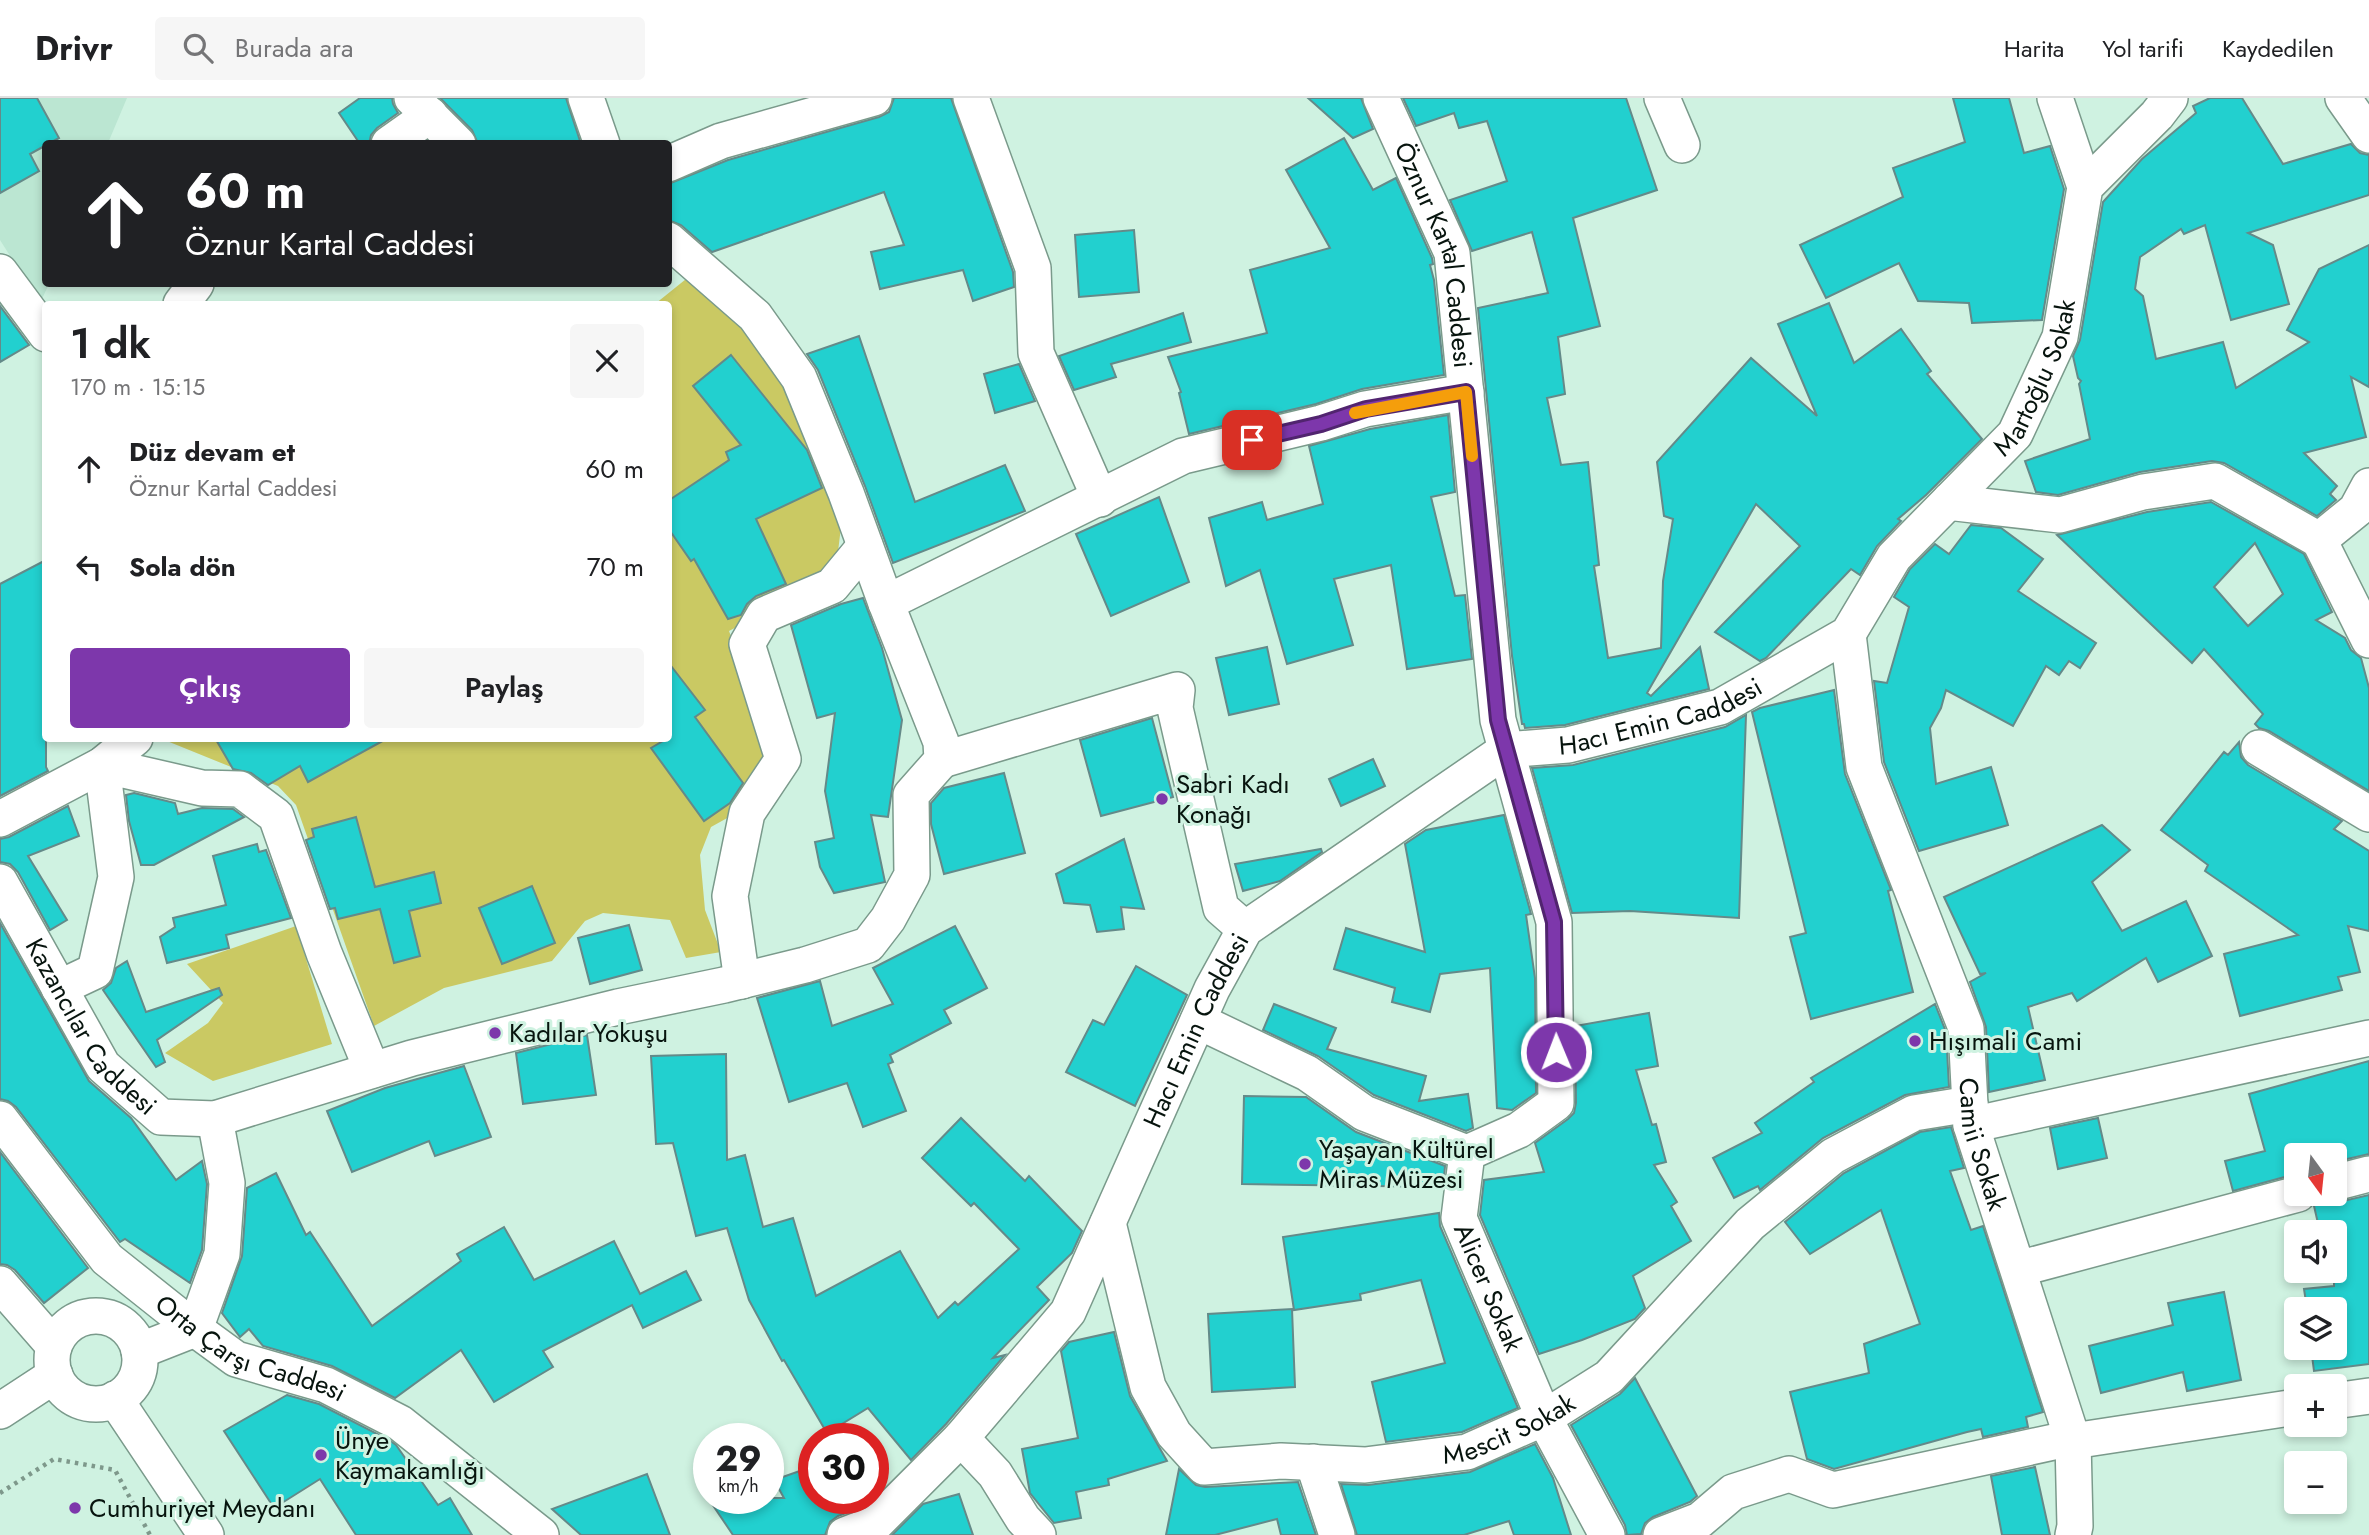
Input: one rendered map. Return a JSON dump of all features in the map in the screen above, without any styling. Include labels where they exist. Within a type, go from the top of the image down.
[{"type":"street","points":[[586,98],[601,140]]},
{"type":"street","points":[[672,162],[721,141],[874,98]]},
{"type":"street","points":[[971,98],[1033,268],[1036,353],[1100,499]]},
{"type":"street","name":"Öznur Kartal Caddesi","points":[[1381,98],[1452,253],[1498,720],[1506,750]]},
{"type":"street","points":[[1662,98],[1682,145]]},
{"type":"street","points":[[2055,98],[2085,187],[2157,115],[2170,98]]},
{"type":"street","points":[[2343,98],[2369,135]]},
{"type":"street","points":[[392,140],[421,107],[454,140]]},
{"type":"street","name":"Martoğlu Sokak","points":[[1848,634],[1894,557],[2015,435],[2060,337],[2085,187]]},
{"type":"street","points":[[672,243],[755,316],[799,379],[941,742],[942,760],[1177,690],[1175,708],[1222,908],[1245,929]]},
{"type":"street","points":[[0,272],[42,329]]},
{"type":"street","points":[[886,603],[1183,456],[1321,424],[1366,409],[1466,392]]},
{"type":"street","points":[[1951,500],[1956,503],[2060,515],[2143,492],[2215,481],[2319,540],[2369,640]]},
{"type":"street","points":[[2319,540],[2356,510],[2367,494]]},
{"type":"street","points":[[742,981],[730,897],[747,813],[783,759],[747,644],[764,615],[832,586],[865,546]]},
{"type":"street","name":"Hacı Emin Caddesi","points":[[845,1535],[876,1523],[961,1438],[1068,1312],[1212,989],[1245,929],[1506,750],[1568,745],[1720,707],[1848,634]]},
{"type":"street","name":"Camii Sokak","points":[[1848,634],[1864,767],[1966,1028],[1971,1114],[2072,1440],[2073,1535]]},
{"type":"street","points":[[0,819],[102,765],[130,742]]},
{"type":"street","points":[[2259,748],[2369,814]]},
{"type":"street","points":[[1198,1021],[1307,1073],[1364,1113],[1467,1153],[1519,1130],[1556,1104],[1554,922],[1506,750]]},
{"type":"street","name":"Kazancılar Caddesi","points":[[0,882],[103,1066],[161,1117],[215,1119],[412,1058],[618,1007],[742,981],[868,945],[888,919],[912,875],[911,795],[942,760]]},
{"type":"street","points":[[59,988],[95,971],[116,877],[102,765]]},
{"type":"street","points":[[102,765],[202,788],[240,789],[276,816],[324,953],[372,1070]]},
{"type":"street","name":"Mescit Sokak","points":[[1108,1223],[1148,1387],[1174,1434],[1204,1467],[1281,1461],[1365,1465],[1467,1452],[1544,1418],[1609,1377],[1750,1224],[1833,1156],[1914,1113],[1971,1114],[2369,1038]]},
{"type":"street","name":"Orta Çarşı Caddesi","points":[[0,1119],[107,1259],[195,1329],[236,1359],[326,1385],[400,1423],[541,1535]]},
{"type":"street","points":[[139,1351],[195,1329],[222,1254],[227,1183],[215,1119]]},
{"type":"street","name":"Alicer Sokak","points":[[1467,1153],[1459,1218],[1544,1418],[1607,1535]]},
{"type":"street","points":[[2347,1180],[2369,1174]]},
{"type":"street","points":[[2018,1269],[2284,1198]]},
{"type":"street","points":[[0,1284],[54,1361],[62,1388],[73,1397],[87,1403],[101,1404],[115,1399],[127,1391],[136,1379],[140,1365],[134,1337],[125,1326],[112,1318],[83,1317],[60,1334],[54,1361],[0,1411]]},
{"type":"street","points":[[2347,1399],[2369,1396]]},
{"type":"street","points":[[115,1399],[206,1535]]},
{"type":"street","points":[[1661,1535],[1700,1520],[1733,1492],[1789,1474],[1833,1490],[2072,1440],[2284,1409]]},
{"type":"street","points":[[961,1438],[995,1474],[1023,1520],[1038,1535]]},
{"type":"street","points":[[1313,1462],[1337,1535]]},
{"type":"path","points":[[0,1493],[54,1460],[115,1470],[150,1535]]},
{"type":"shaded area","points":[[0,98],[127,98],[109,140],[42,140],[42,287],[48,287],[40,303],[0,240]]},
{"type":"shaded area","points":[[696,271],[750,321],[788,385],[841,527],[837,560],[823,581],[729,631],[773,757],[738,812],[711,827],[700,855],[705,910],[721,952],[686,958],[670,920],[603,913],[585,921],[552,961],[444,988],[374,1026],[296,805],[278,786],[169,742],[672,742],[672,301],[659,301]]},
{"type":"shaded area","points":[[296,926],[332,1044],[213,1081],[165,1053],[208,1023],[223,1003],[187,964]]},
{"type":"building","points":[[0,98],[37,98],[59,138],[42,140],[42,147],[30,154],[39,171],[0,193]]},
{"type":"building","points":[[360,98],[392,98],[398,113],[377,128],[370,140],[357,140],[339,113]]},
{"type":"building","points":[[440,98],[566,98],[580,140],[476,140],[472,130]]},
{"type":"building","points":[[894,98],[951,98],[1013,272],[1014,287],[973,301],[963,270],[880,289],[871,252],[904,245],[884,192],[712,252],[681,225],[672,222],[672,182],[728,160],[889,112]]},
{"type":"building","points":[[1308,98],[1361,98],[1373,129],[1353,138]]},
{"type":"building","points":[[1403,98],[1626,98],[1657,190],[1573,218],[1600,326],[1558,337],[1565,394],[1547,398],[1561,465],[1588,462],[1599,565],[1594,566],[1608,658],[1661,648],[1663,581],[1673,519],[1664,516],[1657,462],[1751,358],[1817,416],[1778,324],[1829,303],[1854,363],[1901,329],[1931,371],[1927,374],[1982,439],[1898,519],[1901,521],[1877,546],[1860,575],[1851,569],[1766,658],[1760,661],[1715,632],[1800,546],[1756,504],[1647,693],[1651,696],[1700,647],[1709,689],[1565,725],[1525,728],[1522,724],[1512,656],[1478,308],[1548,293],[1532,232],[1472,251],[1450,200],[1507,181],[1487,121],[1459,128],[1454,113],[1416,126]]},
{"type":"building","points":[[1953,98],[2009,98],[2024,153],[2050,146],[2064,189],[2042,320],[1972,323],[1969,303],[1918,301],[1899,263],[1826,298],[1800,245],[1903,197],[1893,168],[1965,142]]},
{"type":"building","points":[[2210,98],[2242,98],[2283,164],[2351,144],[2360,153],[2369,155],[2369,195],[2248,233],[2273,245],[2289,304],[2231,320],[2205,225],[2184,234],[2181,229],[2140,257],[2135,289],[2143,296],[2156,359],[2223,342],[2236,388],[2309,342],[2287,330],[2319,269],[2369,245],[2369,387],[2351,377],[2366,437],[2304,453],[2337,486],[2330,494],[2336,500],[2317,516],[2224,463],[2212,461],[2140,472],[2058,495],[2036,492],[2025,461],[2090,439],[2079,384],[2081,381],[2073,356],[2080,340],[2103,202],[2142,159],[2196,113],[2193,106]]},
{"type":"building","points":[[1344,138],[1373,190],[1396,178],[1432,258],[1433,264],[1430,265],[1444,375],[1362,389],[1316,404],[1189,434],[1179,393],[1181,392],[1168,357],[1267,333],[1250,270],[1330,248],[1286,170]]},
{"type":"building","points":[[1134,230],[1139,292],[1079,297],[1075,235]]},
{"type":"building","points":[[0,306],[29,345],[0,362]]},
{"type":"building","points":[[1183,313],[1191,342],[1111,364],[1116,377],[1074,390],[1059,356]]},
{"type":"building","points":[[859,336],[915,502],[1005,465],[1025,511],[893,563],[818,370],[807,354]]},
{"type":"building","points":[[731,355],[807,450],[822,488],[756,519],[786,584],[756,596],[747,604],[741,615],[728,619],[694,559],[691,561],[672,534],[672,498],[729,460],[726,452],[741,445],[693,386]]},
{"type":"building","points":[[1019,364],[1035,401],[995,413],[984,374]]},
{"type":"building","points":[[1448,415],[1455,492],[1431,497],[1455,596],[1465,595],[1472,659],[1407,669],[1391,565],[1334,579],[1353,645],[1287,664],[1260,570],[1226,586],[1209,518],[1262,502],[1267,520],[1323,504],[1309,446],[1370,429]]},
{"type":"building","points":[[1159,497],[1189,582],[1111,616],[1076,534]]},
{"type":"building","points":[[2211,502],[2304,554],[2332,612],[2316,620],[2345,638],[2351,650],[2361,658],[2369,688],[2369,791],[2269,731],[2259,728],[2255,724],[2263,714],[2204,649],[2192,663],[2057,535],[2147,512]],"holes":[[[2255,543],[2283,594],[2248,626],[2214,587]]]},
{"type":"building","points":[[1971,525],[2001,528],[2043,559],[2018,591],[2096,643],[2080,668],[2069,661],[2059,675],[2046,666],[2013,726],[1946,690],[1941,708],[1930,728],[1936,784],[1991,767],[2008,825],[1919,851],[1884,762],[1874,681],[1887,683],[1909,607],[1894,597],[1910,569],[1935,544],[1949,554]]},
{"type":"building","points":[[42,562],[42,742],[46,742],[48,771],[0,796],[0,584]]},
{"type":"building","points":[[863,598],[882,648],[902,720],[888,817],[871,815],[885,882],[834,893],[820,867],[815,842],[834,838],[825,791],[835,713],[817,718],[791,625],[841,604]]},
{"type":"building","points":[[1267,647],[1279,704],[1229,715],[1216,658]]},
{"type":"building","points":[[672,667],[705,710],[695,717],[743,783],[730,803],[704,821],[651,748],[661,742],[672,742]]},
{"type":"building","points":[[1834,690],[1845,774],[1891,890],[1888,891],[1913,992],[1811,1019],[1790,937],[1806,933],[1752,712]]},
{"type":"building","points":[[1746,715],[1739,918],[1630,911],[1572,913],[1532,768],[1573,765],[1725,727]]},
{"type":"building","points":[[1152,718],[1173,797],[1101,816],[1080,740]]},
{"type":"building","points":[[217,742],[381,742],[308,782],[300,766],[268,785],[251,773],[233,769]]},
{"type":"building","points":[[2239,742],[2241,757],[2248,765],[2342,821],[2334,829],[2369,851],[2369,931],[2348,926],[2360,972],[2338,977],[2342,990],[2240,1016],[2224,954],[2298,935],[2205,871],[2208,865],[2161,830],[2224,752],[2228,755]]},
{"type":"building","points":[[1373,759],[1385,786],[1341,806],[1329,779]]},
{"type":"building","points":[[1004,773],[1025,853],[944,874],[931,824],[931,803],[944,788]]},
{"type":"building","points":[[134,793],[175,803],[178,814],[202,808],[233,809],[244,817],[154,865],[141,865],[129,821],[126,795]]},
{"type":"building","points":[[68,806],[79,836],[28,856],[67,920],[50,930],[18,872],[10,864],[0,862],[0,839],[9,837]]},
{"type":"building","points":[[1504,815],[1531,914],[1526,915],[1535,978],[1536,1093],[1512,1110],[1497,1108],[1490,968],[1440,974],[1430,1012],[1392,1002],[1395,988],[1334,969],[1346,928],[1425,952],[1405,844],[1426,830]]},
{"type":"building","points":[[356,817],[375,887],[434,872],[441,903],[409,911],[420,956],[394,963],[380,909],[338,919],[335,908],[330,909],[306,840],[314,837],[312,829]]},
{"type":"building","points":[[2102,825],[2130,850],[2092,882],[2122,931],[2186,901],[2212,956],[2158,982],[2146,958],[2077,1001],[2072,993],[2028,1007],[2045,1080],[1989,1092],[1986,1027],[1970,982],[1986,973],[1980,974],[1944,897]]},
{"type":"building","points":[[1124,839],[1144,909],[1121,907],[1124,929],[1097,932],[1090,905],[1064,903],[1056,874]]},
{"type":"building","points":[[257,844],[259,852],[266,850],[291,918],[226,935],[229,948],[167,963],[160,937],[175,927],[173,918],[226,905],[213,856]]},
{"type":"building","points":[[1321,849],[1322,852],[1280,881],[1243,891],[1235,864]]},
{"type":"building","points":[[532,886],[555,943],[502,964],[479,908]]},
{"type":"building","points":[[0,923],[89,1081],[131,1118],[176,1180],[202,1161],[207,1184],[202,1250],[190,1283],[125,1239],[120,1242],[16,1107],[0,1099]]},
{"type":"building","points":[[629,925],[642,970],[590,984],[578,938]]},
{"type":"building","points":[[955,926],[987,988],[944,1010],[951,1023],[890,1055],[893,1062],[888,1064],[906,1111],[863,1127],[847,1083],[789,1102],[757,998],[820,981],[832,1026],[893,1004],[873,968]]},
{"type":"building","points":[[127,961],[146,1012],[219,988],[222,995],[157,1040],[165,1062],[156,1067],[103,990],[111,983],[116,968]]},
{"type":"building","points":[[1136,966],[1187,995],[1135,1106],[1066,1072],[1093,1020],[1104,1025]]},
{"type":"building","points":[[1274,1004],[1336,1028],[1327,1049],[1426,1076],[1419,1101],[1468,1094],[1473,1128],[1466,1131],[1374,1095],[1318,1056],[1263,1030]]},
{"type":"building","points":[[1935,1004],[1946,1032],[1949,1087],[1905,1095],[1823,1138],[1760,1190],[1758,1186],[1734,1198],[1713,1158],[1762,1133],[1755,1123],[1814,1082],[1811,1078]]},
{"type":"building","points":[[1649,1013],[1658,1066],[1636,1070],[1652,1125],[1656,1124],[1666,1162],[1654,1165],[1677,1202],[1671,1206],[1691,1241],[1633,1276],[1645,1308],[1635,1319],[1539,1354],[1480,1215],[1484,1180],[1544,1172],[1535,1143],[1574,1113],[1575,1026]]},
{"type":"building","points":[[587,1035],[596,1095],[523,1104],[516,1053]]},
{"type":"building","points":[[726,1054],[727,1160],[745,1155],[763,1227],[793,1218],[816,1296],[900,1251],[938,1318],[955,1302],[958,1305],[1019,1249],[974,1203],[971,1206],[922,1158],[961,1118],[1025,1181],[1029,1176],[1082,1231],[1072,1253],[1037,1287],[1049,1300],[993,1358],[1005,1355],[911,1460],[889,1433],[889,1423],[880,1423],[868,1408],[843,1423],[821,1423],[784,1360],[782,1361],[749,1300],[727,1228],[696,1236],[673,1143],[656,1144],[651,1056]]},
{"type":"building","points":[[2369,1061],[2369,1154],[2347,1159],[2347,1143],[2284,1143],[2284,1177],[2233,1191],[2225,1161],[2265,1151],[2249,1094]]},
{"type":"building","points":[[464,1066],[491,1137],[435,1156],[429,1141],[352,1172],[327,1111],[385,1088]]},
{"type":"building","points":[[1244,1096],[1306,1097],[1356,1132],[1445,1166],[1443,1187],[1242,1184]]},
{"type":"building","points":[[2098,1118],[2107,1158],[2058,1169],[2050,1128]]},
{"type":"building","points":[[1951,1127],[1964,1168],[1950,1171],[1971,1230],[1983,1226],[2043,1412],[2026,1417],[2028,1427],[1983,1437],[1981,1429],[1967,1432],[1834,1469],[1807,1459],[1790,1392],[1869,1373],[1864,1344],[1920,1324],[1881,1210],[1810,1254],[1785,1222],[1844,1173],[1920,1132]]},
{"type":"building","points":[[0,1152],[88,1268],[44,1303],[15,1270],[0,1264]]},
{"type":"building","points":[[276,1173],[306,1235],[310,1232],[372,1326],[461,1261],[457,1254],[504,1227],[534,1280],[614,1241],[640,1294],[686,1271],[701,1300],[643,1328],[632,1305],[543,1351],[553,1367],[494,1402],[461,1350],[395,1398],[332,1366],[263,1346],[249,1329],[240,1337],[222,1313],[242,1256],[247,1188]]},
{"type":"building","points":[[2369,1195],[2369,1364],[2314,1371],[2313,1360],[2347,1360],[2347,1297],[2305,1297],[2304,1289],[2347,1283],[2347,1220],[2317,1220],[2314,1206],[2347,1206],[2347,1200]]},
{"type":"building","points":[[1439,1213],[1440,1226],[1518,1408],[1462,1432],[1386,1442],[1372,1382],[1445,1363],[1421,1280],[1360,1294],[1361,1300],[1294,1310],[1283,1237]]},
{"type":"building","points":[[2224,1292],[2241,1380],[2187,1391],[2183,1372],[2101,1393],[2089,1346],[2173,1325],[2168,1303]]},
{"type":"building","points":[[1292,1309],[1295,1387],[1212,1392],[1208,1314]]},
{"type":"building","points":[[1114,1332],[1130,1396],[1167,1461],[1108,1479],[1109,1485],[1076,1492],[1081,1518],[1054,1523],[1030,1493],[1022,1449],[1078,1438],[1061,1351],[1069,1342]]},
{"type":"building","points":[[1635,1378],[1697,1496],[1690,1502],[1653,1517],[1645,1523],[1641,1534],[1627,1535],[1625,1525],[1571,1425],[1620,1394]]},
{"type":"building","name":"Ünye Kaymakamlığı","points":[[287,1395],[319,1404],[396,1445],[438,1505],[450,1498],[472,1535],[356,1535],[320,1479],[274,1508],[224,1431]]},
{"type":"building","points":[[1535,1444],[1553,1478],[1571,1535],[1514,1535],[1509,1521],[1464,1535],[1357,1535],[1341,1484],[1368,1485],[1470,1472]]},
{"type":"building","points":[[2035,1467],[2050,1535],[2002,1535],[1991,1476]]},
{"type":"building","points":[[1179,1469],[1196,1485],[1205,1487],[1298,1482],[1316,1535],[1281,1535],[1277,1519],[1215,1535],[1166,1535]]},
{"type":"building","points":[[798,1472],[798,1514],[843,1514],[830,1522],[825,1535],[733,1535],[719,1514],[784,1514],[784,1476]]},
{"type":"building","points":[[647,1474],[670,1535],[581,1535],[552,1509]]},
{"type":"building","points":[[959,1494],[973,1535],[892,1535],[923,1504]]},
{"type":"slow traffic","points":[[1355,413],[1466,392],[1472,456]]},
{"type":"place","name":"Sabri Kadı Konağı","points":[[1162,799]]},
{"type":"place","name":"Kadılar Yokuşu","points":[[495,1033]]},
{"type":"place","name":"Hışımali Cami","points":[[1915,1041]]},
{"type":"place","name":"Yaşayan Kültürel Miras Müzesi","points":[[1305,1164]]},
{"type":"place","name":"Ünye Kaymakamlığı","points":[[321,1455]]},
{"type":"place","name":"Cumhuriyet Meydanı","points":[[75,1508]]},
{"type":"route","points":[[1252,440],[1321,424],[1366,409],[1466,392],[1498,720],[1554,922],[1556,1052]]}]
